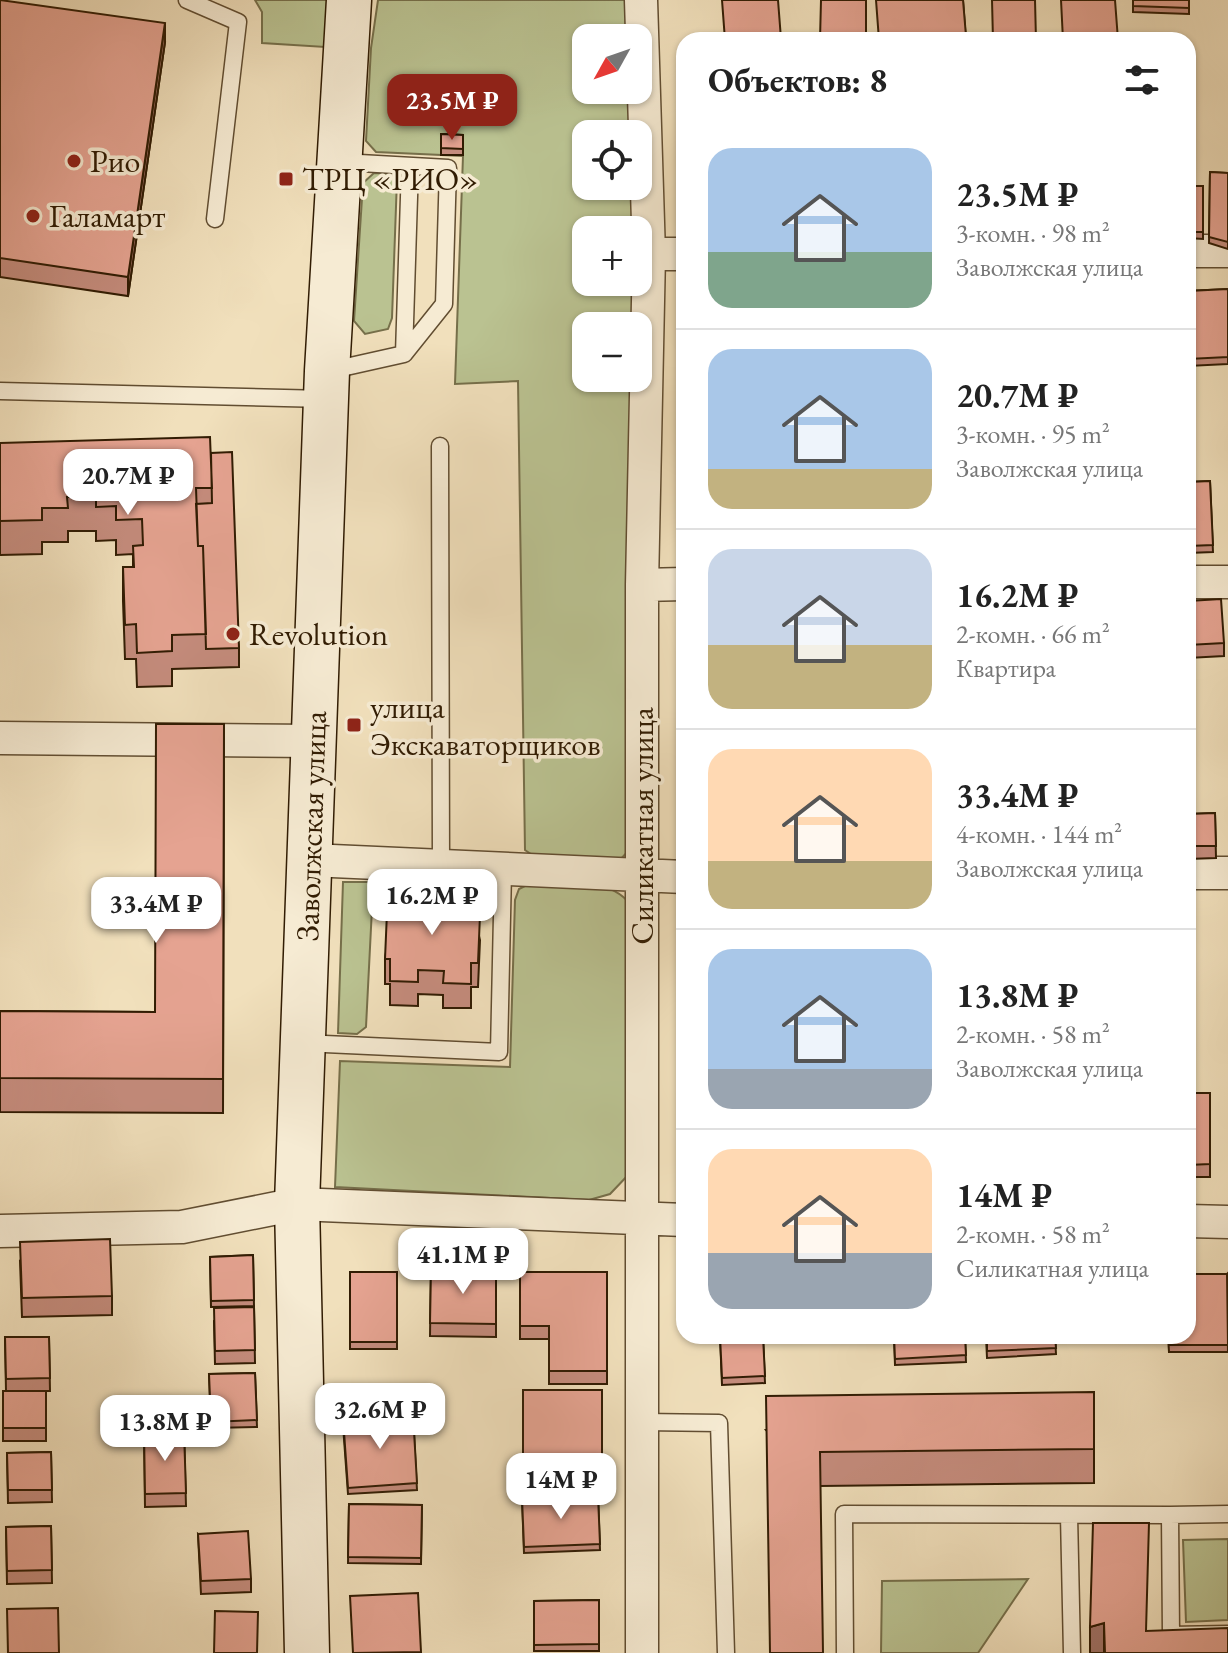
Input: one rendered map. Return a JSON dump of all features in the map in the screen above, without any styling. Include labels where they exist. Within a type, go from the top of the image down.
[{"type":"main road","name":"Заволжская улица","points":[[307,1653],[297,1204],[326,385],[349,0]]},
{"type":"street","name":"Силикатная улица","points":[[641,0],[648,216]]},
{"type":"street","points":[[1196,251],[1228,251]]},
{"type":"street","points":[[652,254],[676,254]]},
{"type":"street","name":"Силикатная улица","points":[[642,1653],[642,585],[648,296]]},
{"type":"street","points":[[1196,582],[1228,582]]},
{"type":"street","points":[[642,585],[676,584]]},
{"type":"street","points":[[0,738],[314,741]]},
{"type":"street","points":[[310,860],[676,877]]},
{"type":"street","points":[[1196,873],[1228,873]]},
{"type":"street","points":[[0,1231],[182,1227],[297,1204],[676,1220]]},
{"type":"street","points":[[1196,1221],[1228,1222]]},
{"type":"lane","points":[[187,0],[238,22],[215,219]]},
{"type":"lane","points":[[0,391],[326,385],[404,354],[444,304],[448,168],[340,161]]},
{"type":"lane","points":[[404,354],[410,166]]},
{"type":"lane","points":[[440,446],[441,867]]},
{"type":"lane","points":[[303,1043],[499,1052],[503,871]]},
{"type":"lane","points":[[643,1422],[719,1423],[726,1653]]},
{"type":"lane","points":[[845,1653],[844,1514],[1228,1514]]},
{"type":"lane","points":[[1069,1515],[1072,1653]]},
{"type":"lane","points":[[1170,1515],[1171,1635],[1228,1634]]},
{"type":"green space","points":[[255,0],[327,0],[325,47],[262,43],[262,12]]},
{"type":"green space","points":[[378,0],[627,0],[628,24],[572,24],[572,104],[632,104],[632,120],[572,120],[572,200],[635,200],[635,216],[572,216],[572,296],[636,296],[635,312],[572,312],[572,392],[634,392],[633,846],[617,863],[538,859],[525,850],[518,381],[455,384],[463,156],[376,152],[366,141],[371,48]]},
{"type":"green space","points":[[374,173],[391,174],[397,179],[392,318],[388,329],[365,334],[354,321],[363,183]]},
{"type":"green space","points":[[343,882],[369,882],[373,888],[366,1027],[357,1034],[338,1033]]},
{"type":"green space","points":[[529,884],[597,885],[620,895],[630,904],[630,1173],[610,1194],[589,1200],[335,1187],[340,1061],[510,1067],[515,900],[519,889]]},
{"type":"green space","points":[[1228,1539],[1228,1620],[1186,1622],[1183,1540]]},
{"type":"green space","points":[[1028,1579],[978,1653],[881,1653],[882,1581]]},
{"type":"building","name":"Рио","points":[[0,0],[165,23],[128,277],[0,258]]},
{"type":"building","points":[[722,0],[778,0],[780,32],[724,32]]},
{"type":"building","points":[[821,0],[866,0],[866,32],[820,32]]},
{"type":"building","points":[[876,0],[963,0],[966,32],[878,32]]},
{"type":"building","points":[[992,0],[1035,0],[1036,32],[993,32]]},
{"type":"building","points":[[1061,0],[1115,0],[1117,32],[1063,32]]},
{"type":"building","points":[[1133,0],[1189,0],[1189,8],[1133,6]]},
{"type":"building","points":[[441,134],[463,135],[463,149],[441,148]]},
{"type":"building","points":[[1210,172],[1228,173],[1228,242],[1209,237]]},
{"type":"building","points":[[1196,186],[1203,186],[1203,232],[1196,232]]},
{"type":"building","points":[[1228,289],[1228,357],[1196,359],[1196,291]]},
{"type":"building","points":[[210,437],[212,488],[196,488],[198,546],[203,546],[206,634],[172,635],[172,651],[137,653],[136,624],[125,625],[123,567],[134,567],[133,546],[143,545],[142,519],[116,520],[116,506],[96,507],[96,497],[67,497],[68,508],[42,508],[42,520],[0,521],[0,443]]},
{"type":"building","points":[[232,452],[239,648],[206,649],[203,546],[198,546],[196,504],[212,503],[211,453]]},
{"type":"building","points":[[1210,481],[1213,545],[1196,546],[1196,482]]},
{"type":"building","points":[[1221,599],[1224,643],[1196,645],[1196,601]]},
{"type":"building","points":[[156,724],[224,724],[223,1079],[0,1078],[0,1011],[155,1012]]},
{"type":"building","points":[[1215,813],[1216,846],[1196,846],[1196,814]]},
{"type":"building","points":[[393,891],[421,892],[420,904],[446,905],[446,893],[474,894],[473,915],[480,915],[478,963],[471,963],[471,984],[443,983],[444,971],[418,970],[418,982],[390,981],[390,959],[385,959],[387,912],[392,912]]},
{"type":"building","points":[[1196,1093],[1210,1093],[1210,1164],[1196,1165]]},
{"type":"building","points":[[110,1239],[112,1296],[22,1298],[20,1242]]},
{"type":"building","points":[[253,1255],[254,1300],[211,1301],[210,1257]]},
{"type":"building","points":[[431,1268],[496,1268],[496,1324],[430,1323]]},
{"type":"building","points":[[350,1272],[397,1272],[397,1342],[350,1342]]},
{"type":"building","points":[[520,1272],[607,1272],[607,1371],[549,1371],[549,1326],[520,1326]]},
{"type":"building","points":[[1196,1274],[1227,1274],[1228,1345],[1169,1345],[1196,1344]]},
{"type":"building","points":[[254,1307],[255,1350],[215,1351],[214,1308]]},
{"type":"building","points":[[5,1337],[49,1337],[50,1378],[6,1379]]},
{"type":"building","points":[[720,1344],[763,1344],[765,1376],[722,1378]]},
{"type":"building","points":[[894,1344],[965,1344],[966,1355],[895,1359]]},
{"type":"building","points":[[987,1344],[1056,1344],[1056,1348],[987,1351]]},
{"type":"building","points":[[255,1373],[257,1420],[211,1422],[209,1374]]},
{"type":"building","points":[[523,1390],[602,1390],[602,1461],[523,1461]]},
{"type":"building","points":[[3,1391],[46,1391],[46,1428],[3,1428]]},
{"type":"building","points":[[1094,1392],[1094,1449],[820,1452],[823,1653],[770,1653],[766,1396]]},
{"type":"building","points":[[413,1414],[417,1483],[348,1488],[343,1418]]},
{"type":"building","points":[[184,1431],[186,1493],[145,1494],[144,1432]]},
{"type":"building","points":[[51,1452],[52,1490],[8,1490],[7,1453]]},
{"type":"building","points":[[598,1495],[600,1544],[524,1547],[522,1498]]},
{"type":"building","points":[[349,1504],[422,1505],[421,1558],[348,1557]]},
{"type":"building","points":[[1093,1523],[1149,1523],[1146,1631],[1228,1628],[1228,1653],[1105,1653],[1104,1623],[1090,1627]]},
{"type":"building","points":[[51,1526],[52,1570],[7,1571],[6,1527]]},
{"type":"building","points":[[248,1531],[251,1579],[201,1581],[198,1534]]},
{"type":"building","points":[[418,1593],[421,1652],[353,1653],[350,1596]]},
{"type":"building","points":[[599,1600],[599,1644],[534,1645],[534,1601]]},
{"type":"building","points":[[58,1608],[59,1653],[8,1653],[7,1609]]},
{"type":"building","points":[[215,1611],[258,1612],[257,1653],[214,1653]]},
{"type":"place","name":"Рио","points":[[74,161]]},
{"type":"place","name":"ТРЦ «РИО»","points":[[286,179]]},
{"type":"place","name":"Галамарт","points":[[33,216]]},
{"type":"place","name":"Revolution","points":[[233,634]]},
{"type":"place","name":"улица Экскаваторщиков","points":[[354,725]]}]
